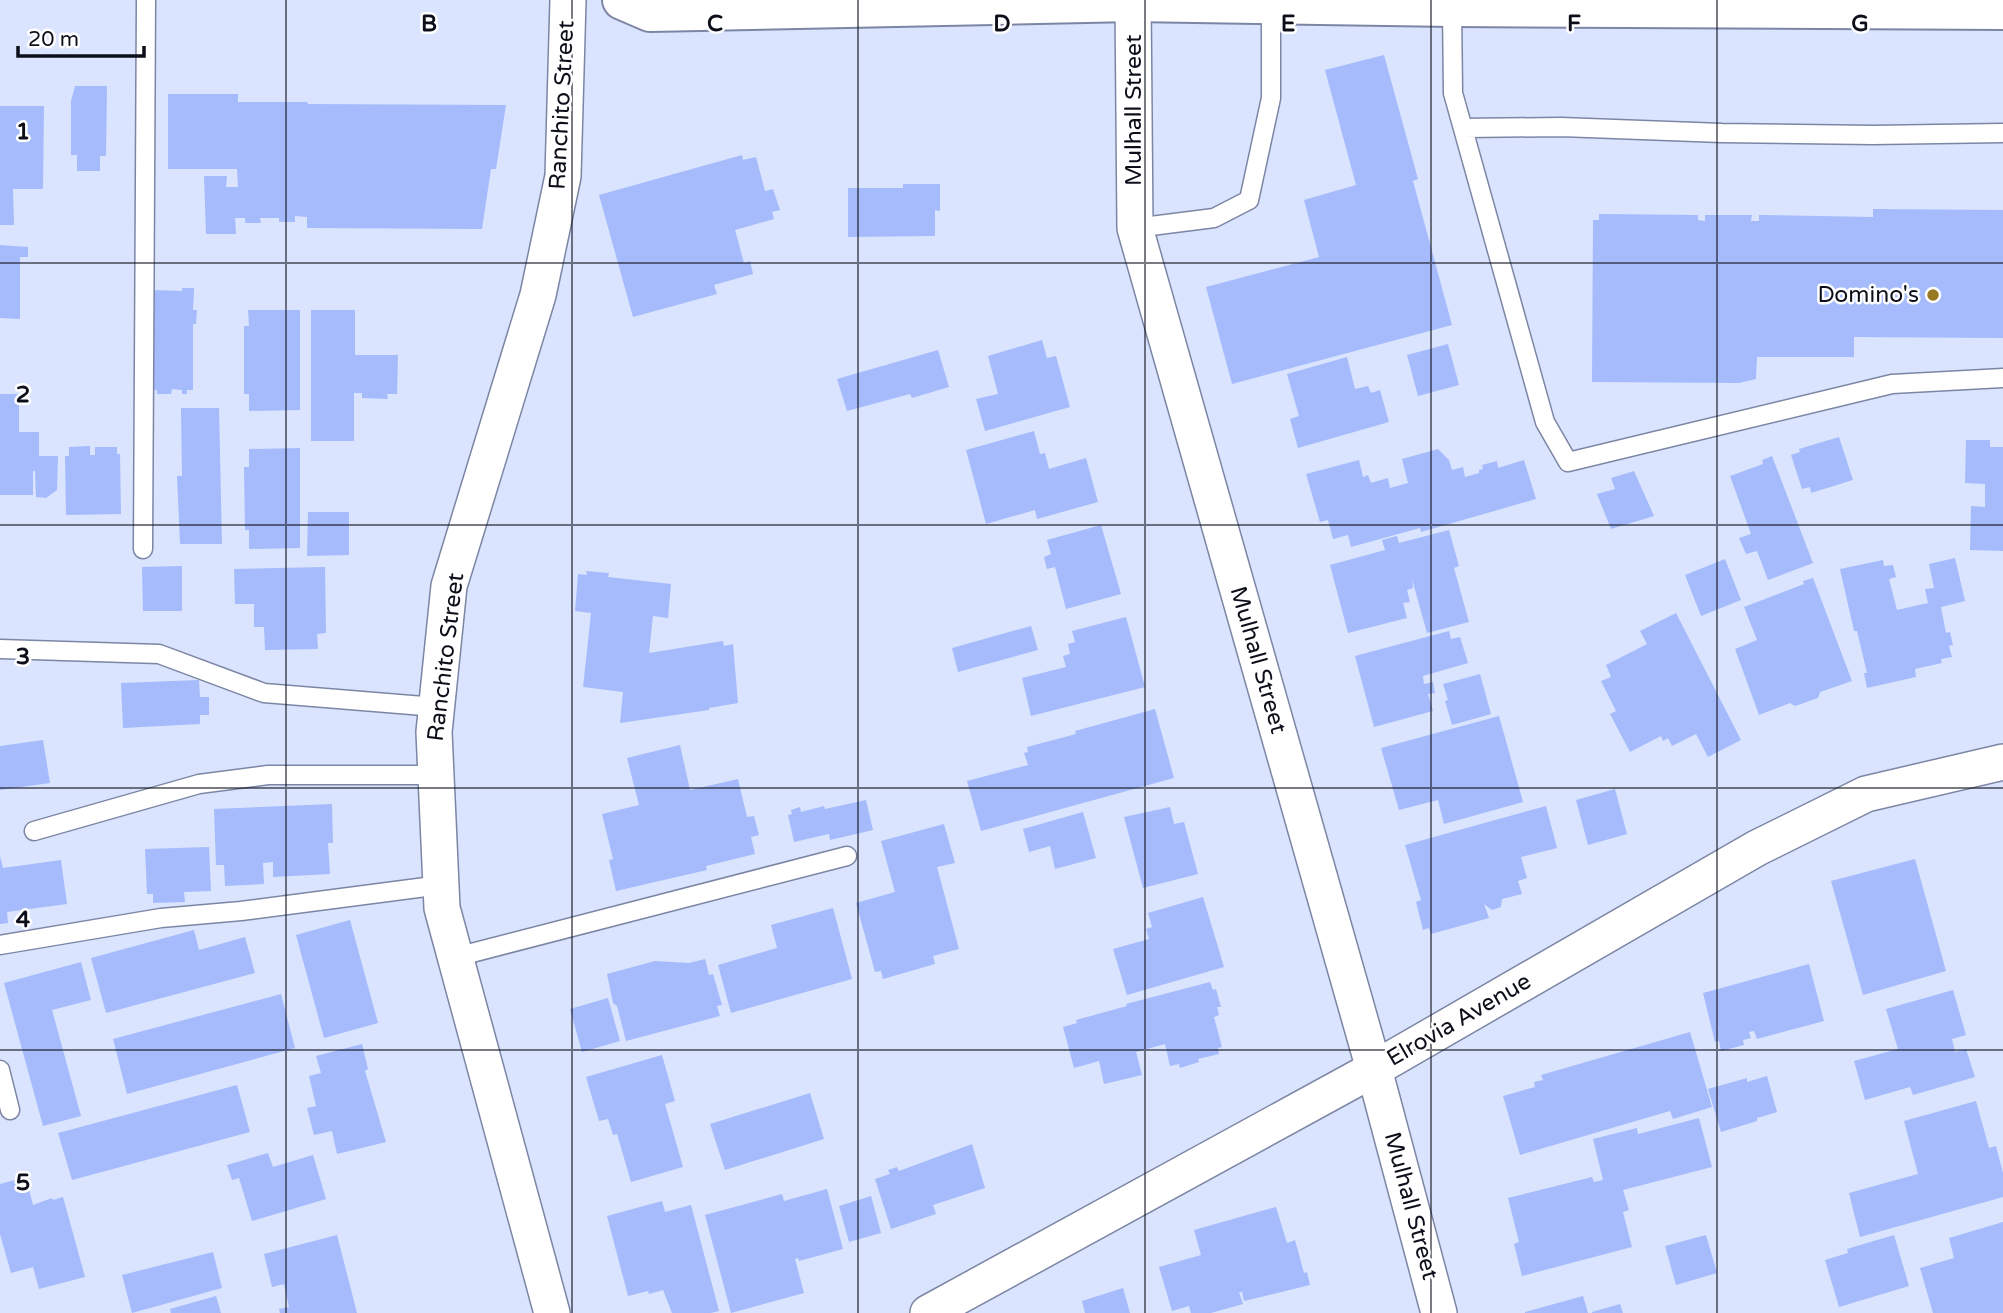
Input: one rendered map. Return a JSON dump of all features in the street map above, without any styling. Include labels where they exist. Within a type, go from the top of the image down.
[{"type":"main road","points":[[622,0],[650,12],[1133,1],[1271,5],[1452,4],[2003,10]]},
{"type":"street","name":"Ranchito Street","points":[[552,1313],[442,908],[434,732],[449,586],[538,295],[563,176],[568,0]]},
{"type":"street","name":"Mulhall Street","points":[[1133,1],[1135,228],[1374,1069],[1439,1313]]},
{"type":"street","name":"Elrovia Avenue","points":[[928,1313],[1374,1069],[1769,842],[1867,794],[2002,767]]},
{"type":"lane","points":[[143,549],[146,0]]},
{"type":"lane","points":[[1452,4],[1452,93],[1545,422],[1567,462],[1892,384],[2003,378]]},
{"type":"lane","points":[[1135,228],[1214,218],[1249,200],[1271,98],[1271,5]]},
{"type":"lane","points":[[1463,128],[1561,127],[1873,135],[2003,133]]},
{"type":"lane","points":[[0,649],[159,654],[264,693],[436,707]]},
{"type":"lane","points":[[34,831],[199,784],[268,775],[435,775]]},
{"type":"lane","points":[[456,957],[847,856]]},
{"type":"lane","points":[[0,946],[161,918],[241,911],[441,885]]},
{"type":"lane","points":[[0,1070],[10,1110]]},
{"type":"building","points":[[1384,55],[1418,179],[1413,181],[1452,325],[1232,384],[1206,287],[1319,257],[1304,200],[1356,185],[1325,70]]},
{"type":"building","points":[[75,86],[107,86],[106,156],[100,156],[100,171],[77,171],[77,155],[71,155],[71,101]]},
{"type":"building","points":[[168,94],[238,94],[238,102],[506,105],[496,169],[491,169],[482,229],[307,228],[307,217],[295,216],[295,222],[279,222],[279,218],[260,218],[261,223],[245,223],[245,218],[235,218],[236,234],[206,234],[204,176],[227,176],[226,187],[238,187],[237,169],[168,169]]},
{"type":"building","points":[[0,106],[44,106],[43,189],[13,189],[14,225],[0,225]]},
{"type":"building","points":[[742,155],[743,160],[756,157],[765,191],[773,189],[780,210],[772,212],[774,219],[735,230],[744,263],[750,261],[753,274],[714,285],[717,294],[633,317],[599,195]]},
{"type":"building","points":[[903,184],[940,184],[940,211],[935,210],[935,236],[848,237],[848,188],[903,188]]},
{"type":"building","points":[[1873,209],[2003,210],[2003,338],[1854,337],[1854,357],[1757,357],[1756,379],[1739,383],[1592,382],[1593,220],[1599,220],[1599,214],[1698,215],[1698,220],[1705,221],[1705,215],[1752,215],[1751,221],[1759,221],[1759,215],[1873,217]]},
{"type":"building","points":[[0,245],[28,247],[28,257],[20,257],[20,319],[0,318]]},
{"type":"building","points":[[182,288],[194,288],[193,310],[197,310],[196,324],[193,324],[193,390],[182,394],[182,390],[172,389],[171,394],[157,394],[157,390],[151,390],[152,290],[182,291]]},
{"type":"building","points":[[248,310],[300,310],[300,410],[249,411],[249,394],[244,394],[244,326],[249,326]]},
{"type":"building","points":[[311,310],[355,310],[355,355],[398,355],[397,394],[387,394],[388,399],[362,398],[362,393],[354,393],[354,441],[311,441]]},
{"type":"building","points":[[1042,340],[1047,358],[1056,356],[1070,407],[985,431],[976,399],[998,394],[988,356]]},
{"type":"building","points":[[1448,344],[1459,385],[1418,396],[1407,355]]},
{"type":"building","points":[[938,350],[949,387],[912,398],[910,394],[847,411],[837,379]]},
{"type":"building","points":[[1347,357],[1355,389],[1368,386],[1371,393],[1380,390],[1389,422],[1298,448],[1290,419],[1299,416],[1287,374]]},
{"type":"building","points":[[0,394],[19,394],[19,432],[39,432],[39,456],[58,456],[57,490],[46,498],[36,497],[35,471],[33,495],[0,495]]},
{"type":"building","points":[[181,408],[219,408],[222,544],[180,544],[177,476],[182,476]]},
{"type":"building","points":[[1034,431],[1040,454],[1045,453],[1049,469],[1086,458],[1098,502],[1037,519],[1035,510],[986,524],[966,450]]},
{"type":"building","points":[[1839,437],[1853,480],[1811,493],[1810,487],[1802,489],[1791,455],[1800,452],[1799,449]]},
{"type":"building","points":[[1966,440],[1990,440],[1990,447],[2003,447],[2003,551],[1970,550],[1971,506],[1985,507],[1985,484],[1965,483]]},
{"type":"building","points":[[90,446],[90,455],[95,455],[95,447],[117,447],[117,454],[120,454],[121,514],[66,515],[65,456],[69,456],[69,447]]},
{"type":"building","points":[[300,448],[300,548],[249,549],[249,530],[245,530],[244,467],[249,467],[249,449]]},
{"type":"building","points":[[1438,449],[1449,460],[1452,470],[1463,467],[1465,477],[1479,473],[1479,470],[1483,469],[1482,465],[1497,461],[1498,468],[1524,460],[1536,499],[1421,532],[1420,528],[1351,547],[1348,535],[1333,539],[1328,520],[1320,522],[1306,474],[1359,460],[1363,477],[1368,475],[1371,483],[1388,478],[1390,488],[1408,483],[1402,459]]},
{"type":"building","points":[[1772,456],[1813,563],[1768,580],[1757,551],[1746,554],[1739,538],[1751,534],[1730,476],[1763,464],[1762,460]]},
{"type":"building","points":[[1634,471],[1654,516],[1611,529],[1597,494],[1615,489],[1611,478]]},
{"type":"building","points":[[308,512],[349,512],[349,555],[307,556]]},
{"type":"building","points":[[1101,525],[1121,594],[1066,609],[1055,567],[1047,569],[1044,557],[1051,554],[1047,540]]},
{"type":"building","points":[[1449,530],[1459,566],[1454,568],[1469,622],[1427,633],[1412,579],[1413,588],[1407,590],[1410,602],[1403,603],[1407,618],[1348,633],[1330,565],[1385,550],[1382,540],[1397,536],[1399,543]]},
{"type":"building","points":[[1955,558],[1965,601],[1941,607],[1946,633],[1950,632],[1953,645],[1949,646],[1952,657],[1941,659],[1942,663],[1915,669],[1916,677],[1867,688],[1864,673],[1867,673],[1840,569],[1883,560],[1884,566],[1893,565],[1896,577],[1889,579],[1897,610],[1928,603],[1925,589],[1934,588],[1929,564]]},
{"type":"building","points":[[1725,559],[1741,600],[1701,616],[1685,575]]},
{"type":"building","points":[[182,566],[182,611],[143,611],[142,567]]},
{"type":"building","points":[[325,567],[326,633],[317,634],[318,649],[265,650],[264,627],[254,627],[254,604],[235,604],[234,569]]},
{"type":"building","points":[[586,571],[609,573],[608,577],[671,584],[668,618],[653,616],[649,653],[723,641],[724,646],[733,644],[738,703],[620,723],[623,692],[583,687],[591,613],[575,611],[578,574],[587,575]]},
{"type":"building","points":[[1813,578],[1852,681],[1820,692],[1818,698],[1795,706],[1790,703],[1759,715],[1735,649],[1757,640],[1744,607]]},
{"type":"building","points":[[1676,613],[1741,740],[1708,757],[1696,734],[1672,746],[1668,738],[1663,741],[1661,736],[1630,752],[1610,714],[1616,711],[1601,681],[1611,677],[1606,665],[1647,644],[1640,631]]},
{"type":"building","points":[[1126,617],[1145,687],[1031,716],[1022,678],[1066,667],[1063,656],[1070,654],[1068,644],[1075,642],[1072,631]]},
{"type":"building","points":[[1031,626],[1038,650],[958,672],[952,648]]},
{"type":"building","points":[[1449,631],[1451,639],[1460,637],[1468,663],[1423,676],[1424,684],[1433,682],[1435,693],[1428,694],[1433,711],[1374,727],[1355,656]]},
{"type":"building","points":[[1480,674],[1491,714],[1452,725],[1443,684]]},
{"type":"building","points":[[199,680],[200,697],[209,697],[209,715],[200,715],[200,724],[123,728],[121,683]]},
{"type":"building","points":[[1155,709],[1174,778],[981,831],[967,781],[1028,765],[1024,753],[1028,752],[1027,747]]},
{"type":"building","points":[[1499,716],[1523,802],[1444,824],[1438,800],[1399,810],[1381,748]]},
{"type":"building","points":[[43,740],[50,783],[0,790],[0,746]]},
{"type":"building","points":[[680,745],[690,790],[738,779],[747,817],[754,816],[759,835],[751,837],[755,854],[706,866],[707,870],[616,891],[609,860],[613,859],[602,814],[639,805],[627,758]]},
{"type":"building","points":[[1615,789],[1627,834],[1588,845],[1576,800]]},
{"type":"building","points":[[866,800],[873,830],[830,840],[829,834],[794,842],[788,815],[792,814],[791,810],[800,807],[801,812],[824,806],[825,809]]},
{"type":"building","points":[[332,804],[333,843],[328,843],[330,874],[273,877],[273,862],[263,863],[264,884],[225,886],[224,865],[216,865],[214,809]]},
{"type":"building","points":[[1546,806],[1557,848],[1521,857],[1527,878],[1518,881],[1522,894],[1502,899],[1501,907],[1492,910],[1484,904],[1489,918],[1431,934],[1429,928],[1423,930],[1416,902],[1421,900],[1405,845]]},
{"type":"building","points":[[1170,807],[1174,824],[1184,822],[1198,874],[1143,888],[1124,817]]},
{"type":"building","points":[[1083,812],[1096,858],[1055,869],[1050,846],[1029,852],[1023,829]]},
{"type":"building","points":[[944,824],[955,863],[937,867],[959,949],[933,956],[935,964],[883,979],[881,971],[875,972],[856,903],[895,892],[881,841]]},
{"type":"building","points":[[209,847],[211,891],[184,892],[185,902],[153,903],[153,894],[147,894],[145,849]]},
{"type":"building","points":[[0,856],[3,868],[61,860],[67,904],[7,912],[8,923],[0,924]]},
{"type":"building","points":[[1915,859],[1946,971],[1863,995],[1831,881]]},
{"type":"building","points":[[1203,897],[1224,967],[1127,995],[1113,949],[1149,939],[1146,929],[1152,927],[1148,913]]},
{"type":"building","points":[[833,908],[852,979],[731,1013],[718,965],[777,948],[771,925]]},
{"type":"building","points":[[350,920],[378,1023],[324,1038],[296,935]]},
{"type":"building","points":[[194,930],[199,950],[245,937],[255,973],[106,1013],[91,958]]},
{"type":"building","points":[[705,959],[709,975],[713,974],[722,1005],[717,1006],[720,1016],[626,1041],[617,1006],[613,1003],[607,974],[655,961],[689,963]]},
{"type":"building","points":[[81,962],[91,1000],[52,1010],[81,1116],[43,1126],[4,983]]},
{"type":"building","points":[[1809,964],[1824,1021],[1757,1039],[1754,1031],[1749,1032],[1751,1038],[1743,1040],[1744,1045],[1721,1051],[1719,1041],[1715,1042],[1703,993]]},
{"type":"building","points":[[1210,982],[1213,990],[1216,989],[1221,1007],[1217,1007],[1219,1015],[1214,1017],[1222,1047],[1218,1048],[1219,1054],[1198,1059],[1199,1062],[1180,1068],[1179,1064],[1170,1066],[1165,1044],[1136,1052],[1142,1075],[1104,1084],[1099,1061],[1074,1068],[1063,1027],[1077,1023],[1076,1020],[1127,1006],[1126,1004]]},
{"type":"building","points":[[1953,990],[1966,1035],[1952,1039],[1955,1052],[1966,1049],[1975,1077],[1913,1095],[1910,1087],[1865,1100],[1854,1061],[1898,1049],[1886,1009]]},
{"type":"building","points":[[281,994],[295,1048],[127,1094],[113,1039]]},
{"type":"building","points":[[608,998],[620,1041],[582,1052],[570,1009]]},
{"type":"building","points":[[1690,1032],[1712,1107],[1673,1119],[1670,1111],[1520,1155],[1503,1096],[1535,1087],[1534,1082],[1543,1080],[1541,1075]]},
{"type":"building","points":[[362,1044],[368,1069],[365,1071],[386,1142],[337,1154],[332,1131],[314,1135],[307,1108],[316,1106],[309,1076],[321,1073],[316,1056]]},
{"type":"building","points":[[662,1055],[675,1101],[665,1104],[683,1167],[631,1182],[617,1134],[613,1135],[608,1119],[599,1121],[586,1077]]},
{"type":"building","points":[[1767,1076],[1777,1112],[1721,1132],[1708,1089],[1747,1078],[1747,1082]]},
{"type":"building","points":[[237,1085],[250,1132],[72,1180],[58,1133]]},
{"type":"building","points":[[810,1093],[824,1139],[725,1170],[710,1124]]},
{"type":"building","points":[[1976,1101],[1989,1148],[1996,1146],[2003,1173],[2003,1197],[1860,1237],[1849,1193],[1918,1174],[1904,1121]]},
{"type":"building","points":[[1699,1118],[1712,1167],[1623,1190],[1629,1210],[1623,1212],[1632,1247],[1522,1276],[1514,1244],[1519,1242],[1508,1198],[1592,1177],[1594,1182],[1603,1180],[1593,1139],[1637,1128],[1638,1134]]},
{"type":"building","points":[[972,1144],[985,1188],[933,1205],[936,1214],[891,1229],[875,1179],[890,1174],[888,1170],[897,1167],[899,1171]]},
{"type":"building","points":[[268,1153],[273,1167],[313,1155],[326,1199],[252,1221],[239,1178],[232,1180],[227,1165]]},
{"type":"building","points":[[26,1177],[33,1205],[63,1197],[85,1277],[39,1289],[33,1267],[11,1273],[0,1234],[0,1184]]},
{"type":"building","points":[[827,1189],[843,1249],[799,1261],[798,1258],[795,1259],[804,1293],[731,1313],[705,1215],[782,1194],[784,1201]]},
{"type":"building","points":[[871,1196],[881,1233],[849,1242],[839,1206]]},
{"type":"building","points":[[662,1201],[665,1212],[691,1205],[719,1311],[672,1313],[663,1290],[628,1296],[607,1216]]},
{"type":"building","points":[[1276,1207],[1287,1243],[1295,1240],[1310,1285],[1244,1301],[1242,1292],[1239,1292],[1243,1304],[1211,1313],[1191,1313],[1189,1306],[1172,1311],[1159,1267],[1201,1255],[1194,1230]]},
{"type":"building","points":[[2003,1222],[2003,1313],[1933,1313],[1920,1268],[1954,1258],[1949,1238]]},
{"type":"building","points":[[337,1235],[357,1313],[280,1313],[279,1309],[289,1307],[284,1284],[272,1287],[264,1254]]},
{"type":"building","points":[[1706,1235],[1717,1273],[1676,1285],[1665,1246]]},
{"type":"building","points":[[1894,1235],[1909,1286],[1839,1307],[1825,1260],[1848,1253],[1847,1249]]},
{"type":"building","points":[[213,1252],[222,1288],[132,1313],[122,1275]]},
{"type":"building","points":[[1123,1288],[1130,1313],[1085,1313],[1082,1301]]},
{"type":"building","points":[[216,1296],[221,1313],[171,1313],[170,1309]]},
{"type":"building","points":[[1583,1296],[1588,1313],[1525,1313],[1525,1312]]},
{"type":"building","points":[[1620,1304],[1623,1313],[1592,1313],[1592,1312]]},
{"type":"place","name":"Domino's","points":[[1933,295]]}]
